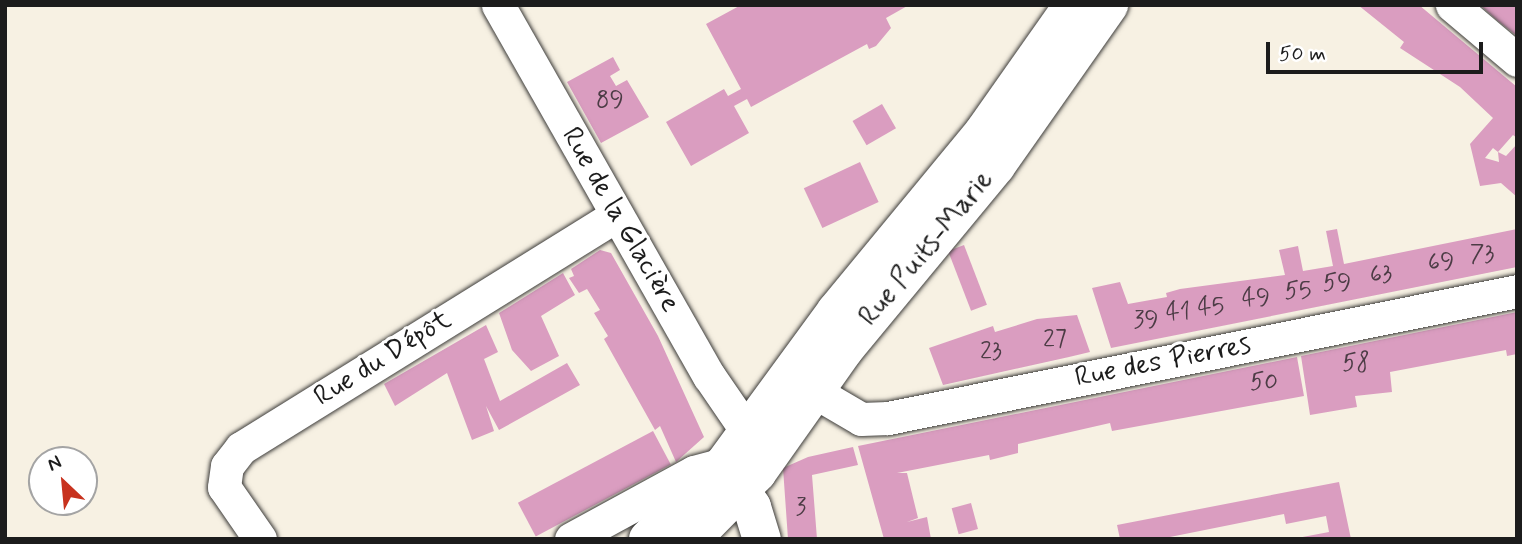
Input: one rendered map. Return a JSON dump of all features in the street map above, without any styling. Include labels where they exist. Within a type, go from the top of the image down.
[{"type":"street","name":"Rue de la Glacière","points":[[498,5],[709,376],[748,433]]},
{"type":"street","name":"Rue Puits-Marie","points":[[732,477],[748,433],[836,311],[985,130],[1073,5]]},
{"type":"street","name":"Rue Puits-Marie","points":[[732,477],[815,392],[861,329],[996,166],[1110,5]]},
{"type":"street","points":[[1452,5],[1517,60]]},
{"type":"street","name":"Rue du Dépôt","points":[[260,539],[224,487],[227,467],[241,448],[617,215]]},
{"type":"street","name":"Rue des Pierres","points":[[815,392],[861,419],[888,418],[1517,291]]},
{"type":"street","points":[[571,539],[695,471],[732,477],[752,507],[762,539]]},
{"type":"street","points":[[648,539],[732,477]]},
{"type":"street","points":[[692,539],[732,477]]},
{"type":"building","points":[[741,5],[909,5],[886,18],[891,28],[876,46],[869,49],[867,44],[751,107],[747,99],[734,106],[749,133],[691,166],[666,122],[724,89],[728,96],[741,89],[706,24]]},
{"type":"building","points":[[1358,5],[1419,5],[1517,87],[1517,138],[1513,135],[1498,152],[1506,156],[1517,144],[1517,197],[1501,183],[1480,186],[1470,144],[1493,118],[1460,87],[1400,48],[1404,42]],"holes":[[[1493,148],[1498,152],[1499,162],[1485,158]]]},
{"type":"building","points":[[1480,5],[1515,5],[1517,36],[1498,21]]},
{"type":"building","points":[[613,57],[620,70],[610,76],[616,86],[627,80],[649,117],[601,143],[567,82]]},
{"type":"building","points":[[882,104],[896,128],[867,145],[853,121]]},
{"type":"building","points":[[860,162],[879,202],[822,228],[804,188]]},
{"type":"building","points":[[1337,229],[1344,264],[1517,229],[1517,267],[1111,348],[1092,288],[1120,282],[1128,304],[1167,297],[1166,293],[1180,289],[1285,275],[1279,250],[1298,246],[1303,271],[1333,266],[1326,231]]},
{"type":"building","points":[[964,245],[987,305],[971,311],[948,251]]},
{"type":"building","points":[[600,250],[611,253],[658,336],[704,437],[676,462],[660,426],[655,430],[604,339],[608,336],[594,313],[600,310],[587,289],[579,293],[569,278],[574,276],[571,269]]},
{"type":"building","points":[[563,273],[575,295],[541,316],[559,356],[531,371],[512,350],[499,313]]},
{"type":"building","points":[[1517,312],[1517,354],[1507,356],[1506,350],[1390,372],[1392,392],[1355,396],[1357,407],[1310,415],[1301,356]]},
{"type":"building","points":[[1077,315],[1090,352],[1069,357],[943,385],[929,348],[993,326],[995,332],[1037,319]]},
{"type":"building","points":[[486,325],[498,352],[484,359],[500,401],[567,363],[580,385],[499,430],[486,406],[494,431],[472,440],[447,373],[395,406],[384,384]]},
{"type":"building","points":[[1297,357],[1304,396],[1112,431],[1110,423],[1018,444],[1018,453],[990,460],[989,455],[897,473],[907,473],[918,518],[907,522],[927,517],[931,539],[884,539],[858,446]]},
{"type":"building","points":[[653,431],[671,465],[536,536],[518,503]]},
{"type":"building","points":[[853,447],[858,465],[812,475],[817,539],[788,539],[783,468],[808,457]]},
{"type":"building","points":[[1339,482],[1351,539],[1292,539],[1329,532],[1326,516],[1286,524],[1284,514],[1160,539],[1120,539],[1117,525]]},
{"type":"building","points":[[971,503],[978,529],[959,534],[952,508]]}]
